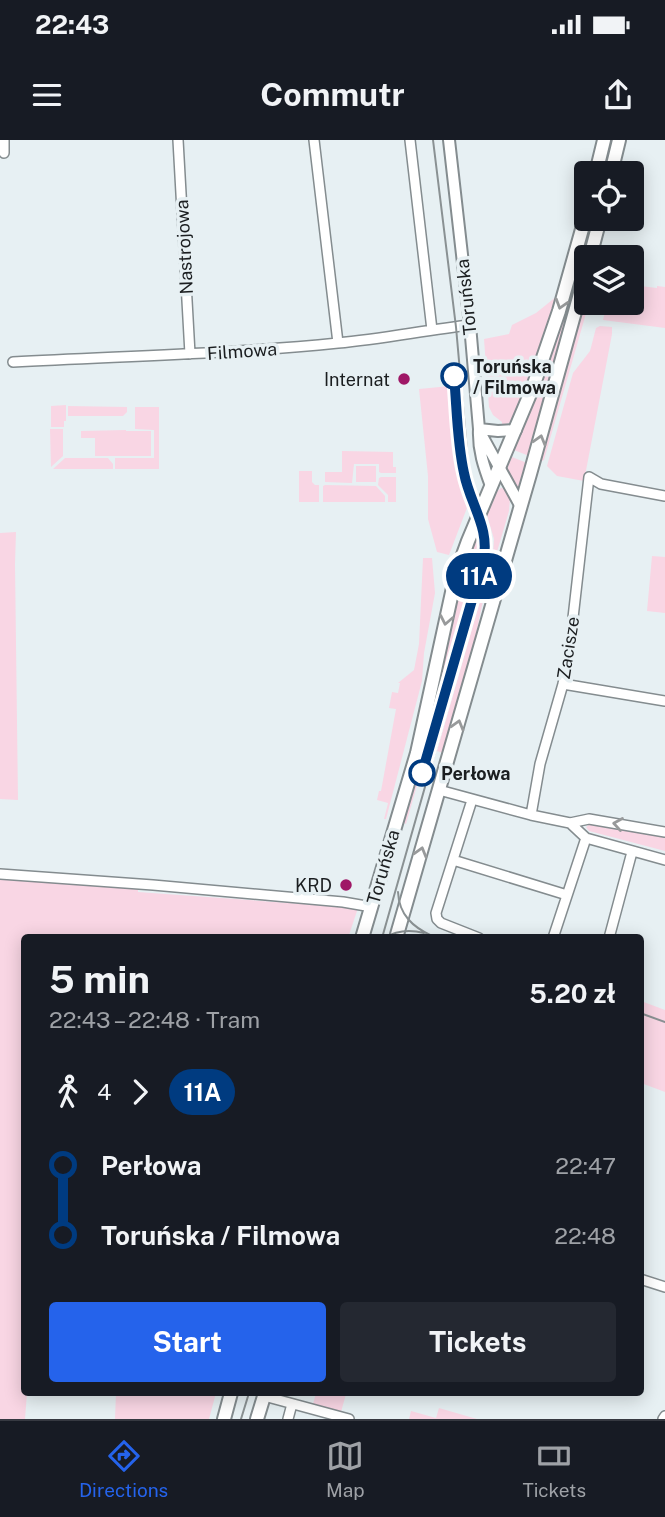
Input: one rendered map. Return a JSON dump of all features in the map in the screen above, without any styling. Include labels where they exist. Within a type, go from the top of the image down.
[{"type":"main road","points":[[599,161],[604,140]]},
{"type":"main road","points":[[614,161],[619,140]]},
{"type":"main road","points":[[491,486],[533,387],[559,311],[582,231]]},
{"type":"main road","name":"Toruńska","points":[[397,934],[574,314]]},
{"type":"main road","name":"Toruńska","points":[[363,934],[417,753],[456,574],[491,486]]},
{"type":"main road","points":[[224,1419],[230,1396]]},
{"type":"main road","points":[[257,1419],[263,1396]]},
{"type":"street","points":[[4,140],[4,153]]},
{"type":"street","name":"Nastrojowa","points":[[178,140],[190,354]]},
{"type":"street","points":[[314,140],[338,343]]},
{"type":"street","points":[[410,140],[432,330]]},
{"type":"street","name":"Toruńska","points":[[449,140],[470,325],[481,457],[491,486]]},
{"type":"street","name":"Filmowa","points":[[13,362],[190,354],[338,343],[470,325]]},
{"type":"street","points":[[479,429],[498,432],[516,430]]},
{"type":"street","points":[[479,429],[520,505]]},
{"type":"street","name":"Zacisze","points":[[531,815],[540,764],[563,684],[589,477],[601,484],[665,496]]},
{"type":"street","points":[[563,684],[665,701]]},
{"type":"street","points":[[439,790],[570,823],[589,819],[665,832]]},
{"type":"street","points":[[469,934],[441,923],[436,913],[472,800]]},
{"type":"street","points":[[570,823],[586,838],[665,860]]},
{"type":"street","points":[[554,934],[586,838]]},
{"type":"street","points":[[610,934],[632,852]]},
{"type":"street","points":[[453,860],[567,895]]},
{"type":"street","points":[[0,874],[153,885],[372,907]]},
{"type":"street","points":[[644,1280],[665,1287]]},
{"type":"street","points":[[270,1396],[349,1419]]},
{"type":"street","points":[[288,1419],[292,1404]]},
{"type":"shaded area","points":[[588,231],[591,231],[587,245],[584,245]]},
{"type":"shaded area","points":[[574,281],[574,292],[529,456],[514,450]]},
{"type":"shaded area","points":[[644,286],[665,287],[665,328],[603,320],[604,315],[644,315]]},
{"type":"shaded area","points":[[557,296],[516,417],[502,425],[489,407],[484,339],[509,334],[512,325],[536,313]]},
{"type":"shaded area","points":[[580,315],[586,315],[544,460],[540,460]]},
{"type":"shaded area","points":[[612,327],[612,334],[584,481],[557,476],[547,466],[573,373],[590,351],[596,328]]},
{"type":"shaded area","points":[[450,386],[459,458],[470,500],[449,555],[437,552],[428,519],[428,476],[419,389]]},
{"type":"shaded area","points":[[66,405],[64,427],[51,427],[51,406]]},
{"type":"shaded area","points":[[68,406],[127,407],[127,412],[123,416],[68,416]]},
{"type":"shaded area","points":[[135,407],[159,407],[159,469],[115,469],[115,458],[154,458],[154,430],[135,429]]},
{"type":"shaded area","points":[[50,429],[63,429],[63,456],[51,467]]},
{"type":"shaded area","points":[[81,431],[151,431],[151,456],[95,456],[95,438],[81,438]]},
{"type":"shaded area","points":[[342,451],[393,452],[393,467],[396,467],[396,473],[379,472],[379,464],[354,464],[352,483],[325,482],[325,472],[342,472]]},
{"type":"shaded area","points":[[512,457],[527,463],[519,492],[506,471]]},
{"type":"shaded area","points":[[65,458],[108,458],[113,469],[53,469]]},
{"type":"shaded area","points":[[356,466],[376,466],[376,482],[356,482]]},
{"type":"shaded area","points":[[299,471],[312,471],[312,482],[319,485],[319,502],[299,502]]},
{"type":"shaded area","points":[[381,477],[396,477],[396,502],[388,502],[388,495],[378,485]]},
{"type":"shaded area","points":[[325,485],[376,486],[385,496],[385,502],[323,502]]},
{"type":"shaded area","points":[[501,488],[506,489],[510,498],[509,511],[484,596],[470,662],[443,753],[437,751],[493,556],[494,539],[486,512],[496,492]]},
{"type":"shaded area","points":[[480,525],[483,540],[481,561],[406,824],[402,822],[429,728],[456,596]]},
{"type":"shaded area","points":[[16,532],[18,800],[0,799],[0,533]]},
{"type":"shaded area","points":[[652,556],[665,557],[665,613],[647,611]]},
{"type":"shaded area","points":[[423,558],[432,558],[435,593],[424,653],[422,681],[384,819],[388,803],[377,800],[396,709],[389,708],[392,692],[398,693],[398,683],[414,670],[419,644]]},
{"type":"shaded area","points":[[590,824],[665,836],[665,851],[589,831],[586,827]]},
{"type":"shaded area","points":[[0,878],[138,888],[138,892],[358,908],[349,934],[21,934],[21,1396],[27,1396],[25,1419],[0,1419]]},
{"type":"shaded area","points":[[644,1002],[665,1010],[665,1092],[644,1084]]},
{"type":"shaded area","points":[[116,1396],[215,1396],[209,1419],[115,1419]]},
{"type":"shaded area","points":[[315,1396],[345,1396],[341,1412],[313,1404]]},
{"type":"shaded area","points":[[439,1408],[477,1419],[409,1419],[411,1411],[436,1418]]},
{"type":"tram line","points":[[383,934],[491,554],[491,538],[468,462],[456,327],[433,140]]},
{"type":"tram line","name":"11A","points":[[422,773],[485,548],[484,530],[464,474],[454,376]]},
{"type":"tram line","points":[[398,892],[404,914],[428,934]]},
{"type":"tram line","points":[[392,934],[403,931],[424,933]]},
{"type":"tram line","points":[[644,1014],[665,1022]]},
{"type":"tram line","points":[[241,1419],[248,1396]]},
{"type":"place","name":"Toruńska / Filmowa","points":[[454,376]]},
{"type":"place","name":"Internat","points":[[404,379]]},
{"type":"place","name":"Perłowa","points":[[422,773]]},
{"type":"place","name":"KRD","points":[[346,885]]}]
